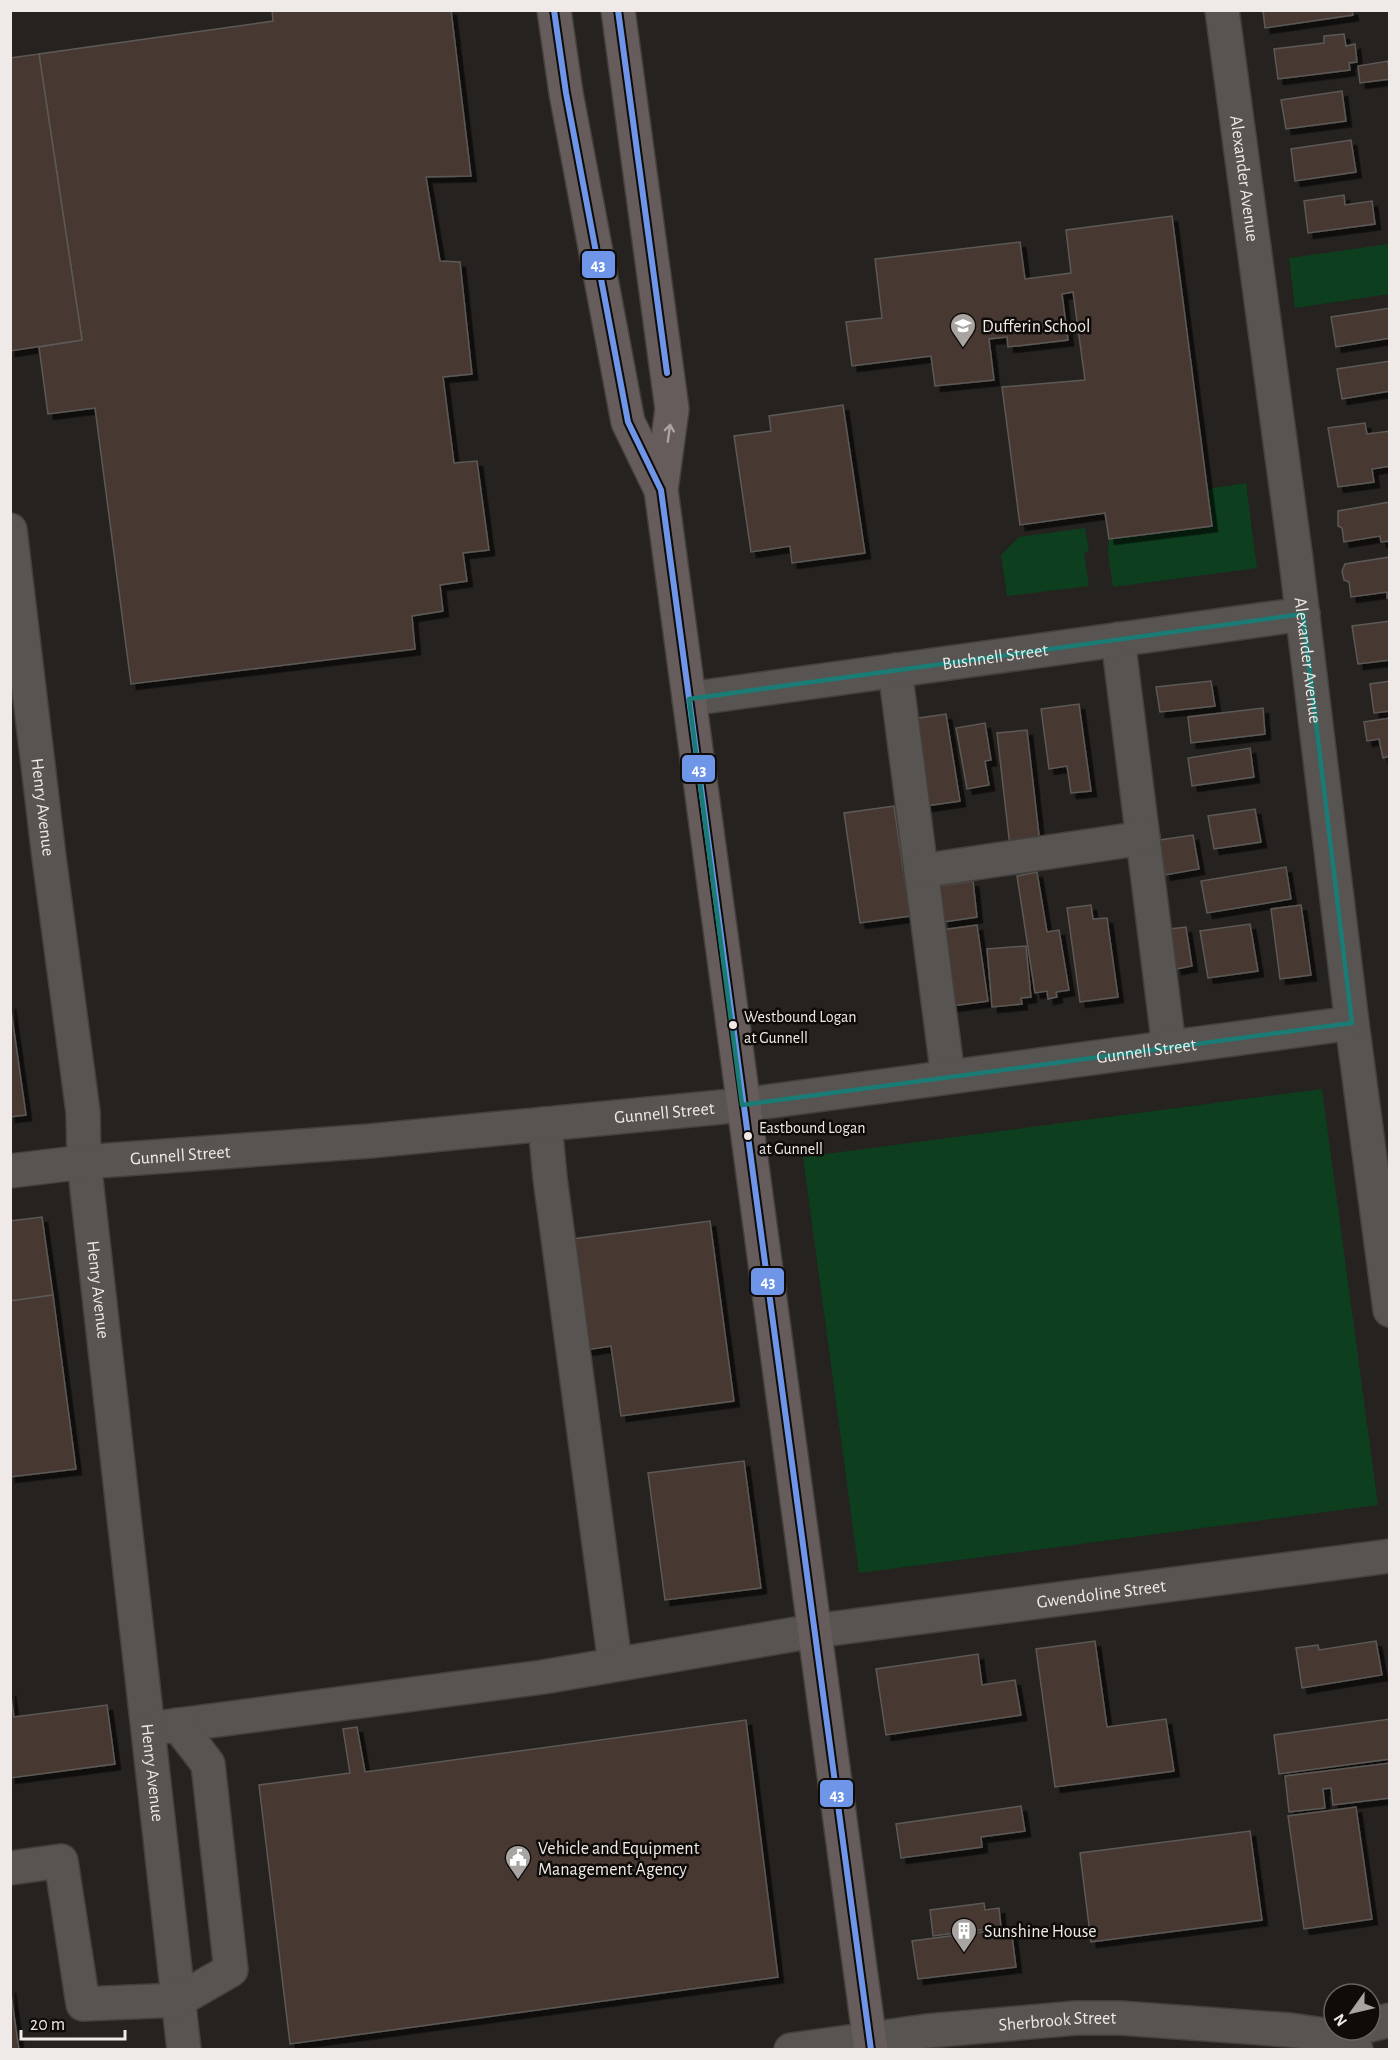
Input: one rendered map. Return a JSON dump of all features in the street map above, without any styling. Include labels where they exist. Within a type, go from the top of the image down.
[{"type":"main road","points":[[554,10],[566,93],[628,422],[661,490]]},
{"type":"main road","points":[[618,10],[672,409],[661,490],[870,2044]]},
{"type":"street","name":"Alexander Avenue","points":[[1222,10],[1303,614],[1389,1310]]},
{"type":"street","name":"Henry Avenue","points":[[10,530],[15,615],[83,1112],[84,1162],[163,1727],[178,2000],[184,2049]]},
{"type":"street","name":"Bushnell Street","points":[[689,699],[1303,614]]},
{"type":"street","points":[[1118,639],[1169,1047]]},
{"type":"street","points":[[895,670],[948,1077]]},
{"type":"street","points":[[921,871],[1143,838]]},
{"type":"street","name":"Gunnell Street","points":[[10,1171],[84,1162],[370,1141],[742,1105],[1352,1023]]},
{"type":"street","points":[[545,1124],[550,1178],[615,1663]]},
{"type":"street","name":"Gwendoline Street","points":[[163,1727],[543,1677],[814,1631],[1389,1556]]},
{"type":"street","points":[[10,1868],[61,1862],[83,2004],[178,2000],[231,1970],[208,1764],[163,1727]]},
{"type":"street","name":"Sherbrook Street","points":[[791,2049],[870,2044],[1076,2018],[1120,2018],[1322,2032]]},
{"type":"highlighted area","points":[[1303,614],[1352,1023],[742,1105],[689,699]]},
{"type":"green space","points":[[1389,244],[1389,294],[1295,308],[1289,258]]},
{"type":"green space","points":[[1246,483],[1257,568],[1113,587],[1108,553],[1109,539],[1212,526],[1207,489]]},
{"type":"green space","points":[[1085,528],[1089,551],[1084,553],[1089,586],[1007,596],[1001,555],[1019,537]]},
{"type":"green space","points":[[1322,1089],[1378,1505],[859,1573],[803,1157]]},
{"type":"building","points":[[272,10],[451,10],[471,176],[426,177],[440,261],[460,262],[472,374],[443,377],[454,463],[477,461],[489,550],[463,553],[467,581],[440,585],[443,611],[412,616],[415,649],[131,684],[95,408],[48,414],[39,347],[82,340],[39,54],[273,21]]},
{"type":"building","points":[[1263,10],[1352,10],[1353,15],[1265,28]]},
{"type":"building","points":[[1344,34],[1346,46],[1355,44],[1357,62],[1349,63],[1350,70],[1278,79],[1274,49],[1324,43],[1324,36]]},
{"type":"building","points":[[39,54],[82,340],[10,351],[10,58]]},
{"type":"building","points":[[1388,61],[1390,79],[1360,83],[1358,66]]},
{"type":"building","points":[[1342,91],[1346,121],[1286,129],[1281,100]]},
{"type":"building","points":[[1351,140],[1356,172],[1295,181],[1291,149]]},
{"type":"building","points":[[1344,195],[1345,205],[1372,201],[1375,224],[1308,233],[1304,201]]},
{"type":"building","points":[[1172,216],[1212,526],[1109,539],[1105,513],[1020,525],[1002,387],[1085,380],[1073,292],[1062,294],[1068,340],[1008,347],[1007,337],[989,339],[994,380],[935,386],[931,356],[852,366],[846,322],[882,318],[875,259],[1020,242],[1025,279],[1071,273],[1066,230]]},
{"type":"building","points":[[1390,308],[1390,338],[1336,347],[1331,317]]},
{"type":"building","points":[[1390,361],[1390,391],[1342,399],[1337,369]]},
{"type":"building","points":[[843,405],[865,553],[792,563],[790,546],[751,552],[734,436],[771,431],[769,416]]},
{"type":"building","points":[[1365,423],[1367,434],[1390,431],[1390,466],[1372,469],[1374,482],[1338,487],[1328,428]]},
{"type":"building","points":[[1390,502],[1390,541],[1381,542],[1380,536],[1344,542],[1342,528],[1338,526],[1338,511]]},
{"type":"building","points":[[1390,557],[1390,598],[1387,598],[1387,592],[1351,597],[1349,582],[1344,580],[1342,571],[1345,564]]},
{"type":"building","points":[[1390,621],[1390,660],[1358,664],[1352,626]]},
{"type":"building","points":[[1211,681],[1215,706],[1160,712],[1156,687]]},
{"type":"building","points":[[1390,681],[1390,711],[1374,713],[1370,684]]},
{"type":"building","points":[[1079,704],[1091,791],[1071,793],[1067,766],[1049,769],[1041,709]]},
{"type":"building","points":[[1263,708],[1265,734],[1191,743],[1188,717]]},
{"type":"building","points":[[946,714],[960,801],[926,806],[912,719]]},
{"type":"building","points":[[1390,718],[1390,756],[1383,758],[1379,739],[1367,741],[1364,722]]},
{"type":"building","points":[[985,723],[991,760],[985,761],[989,785],[967,789],[956,728]]},
{"type":"building","points":[[1027,730],[1040,844],[1010,847],[997,733]]},
{"type":"building","points":[[1250,748],[1254,777],[1192,786],[1188,758]]},
{"type":"building","points":[[894,806],[910,916],[860,923],[844,813]]},
{"type":"building","points":[[1255,809],[1261,842],[1214,849],[1208,816]]},
{"type":"building","points":[[1193,835],[1199,869],[1165,875],[1160,840]]},
{"type":"building","points":[[1286,867],[1291,899],[1207,913],[1201,881]]},
{"type":"building","points":[[1037,872],[1047,932],[1059,930],[1069,990],[1056,992],[1057,997],[1048,999],[1047,991],[1035,993],[1017,876]]},
{"type":"building","points":[[973,881],[977,917],[944,922],[939,886]]},
{"type":"building","points":[[1091,905],[1093,919],[1107,918],[1118,997],[1080,1002],[1067,908]]},
{"type":"building","points":[[1301,905],[1311,975],[1280,979],[1271,909]]},
{"type":"building","points":[[1250,924],[1258,971],[1208,978],[1200,931]]},
{"type":"building","points":[[977,925],[988,1001],[952,1006],[941,930]]},
{"type":"building","points":[[1186,927],[1192,966],[1176,969],[1170,929]]},
{"type":"building","points":[[1026,946],[1031,997],[1021,998],[1022,1004],[992,1007],[987,949]]},
{"type":"building","points":[[10,1003],[26,1115],[10,1117]]},
{"type":"building","points":[[42,1217],[53,1295],[10,1301],[10,1221]]},
{"type":"building","points":[[710,1221],[734,1401],[621,1416],[611,1346],[586,1350],[572,1239]]},
{"type":"building","points":[[53,1295],[76,1469],[10,1477],[10,1301]]},
{"type":"building","points":[[744,1461],[761,1588],[665,1600],[648,1473]]},
{"type":"building","points":[[1095,1641],[1107,1727],[1166,1719],[1174,1771],[1055,1787],[1036,1649]]},
{"type":"building","points":[[1376,1641],[1382,1675],[1302,1688],[1296,1648],[1318,1645],[1319,1650]]},
{"type":"building","points":[[978,1654],[982,1685],[1015,1680],[1021,1715],[886,1735],[876,1669]]},
{"type":"building","points":[[10,1690],[14,1717],[107,1705],[115,1764],[10,1778]]},
{"type":"building","points":[[1390,1719],[1390,1759],[1279,1774],[1274,1735]]},
{"type":"building","name":"Vehicle and Equipment Management Agency","points":[[746,1720],[778,1977],[290,2044],[259,1785],[350,1773],[343,1729],[357,1727],[365,1772]]},
{"type":"building","points":[[1390,1763],[1390,1798],[1333,1805],[1331,1788],[1323,1789],[1325,1808],[1289,1812],[1285,1776]]},
{"type":"building","points":[[1021,1806],[1025,1831],[981,1837],[982,1847],[901,1858],[896,1824]]},
{"type":"building","points":[[1356,1807],[1372,1919],[1304,1929],[1288,1816]]},
{"type":"building","points":[[1250,1831],[1262,1920],[1091,1942],[1080,1853]]},
{"type":"building","points":[[984,1903],[985,1910],[999,1908],[1001,1927],[933,1936],[930,1910]]},
{"type":"building","name":"Sunshine House","points":[[1011,1928],[1016,1967],[918,1979],[912,1941]]},
{"type":"building","points":[[10,1987],[19,2050],[10,2050]]},
{"type":"transit line","name":"43","points":[[554,10],[566,93],[628,422],[661,490],[871,2050]]},
{"type":"transit line","name":"43","points":[[618,10],[667,373]]},
{"type":"place","name":"Dufferin School","points":[[963,349]]},
{"type":"place","name":"Westbound Logan at Gunnell","points":[[733,1025]]},
{"type":"place","name":"Eastbound Logan at Gunnell","points":[[748,1136]]},
{"type":"place","name":"Vehicle and Equipment Management Agency","points":[[518,1881]]},
{"type":"place","name":"Sunshine House","points":[[964,1954]]}]
